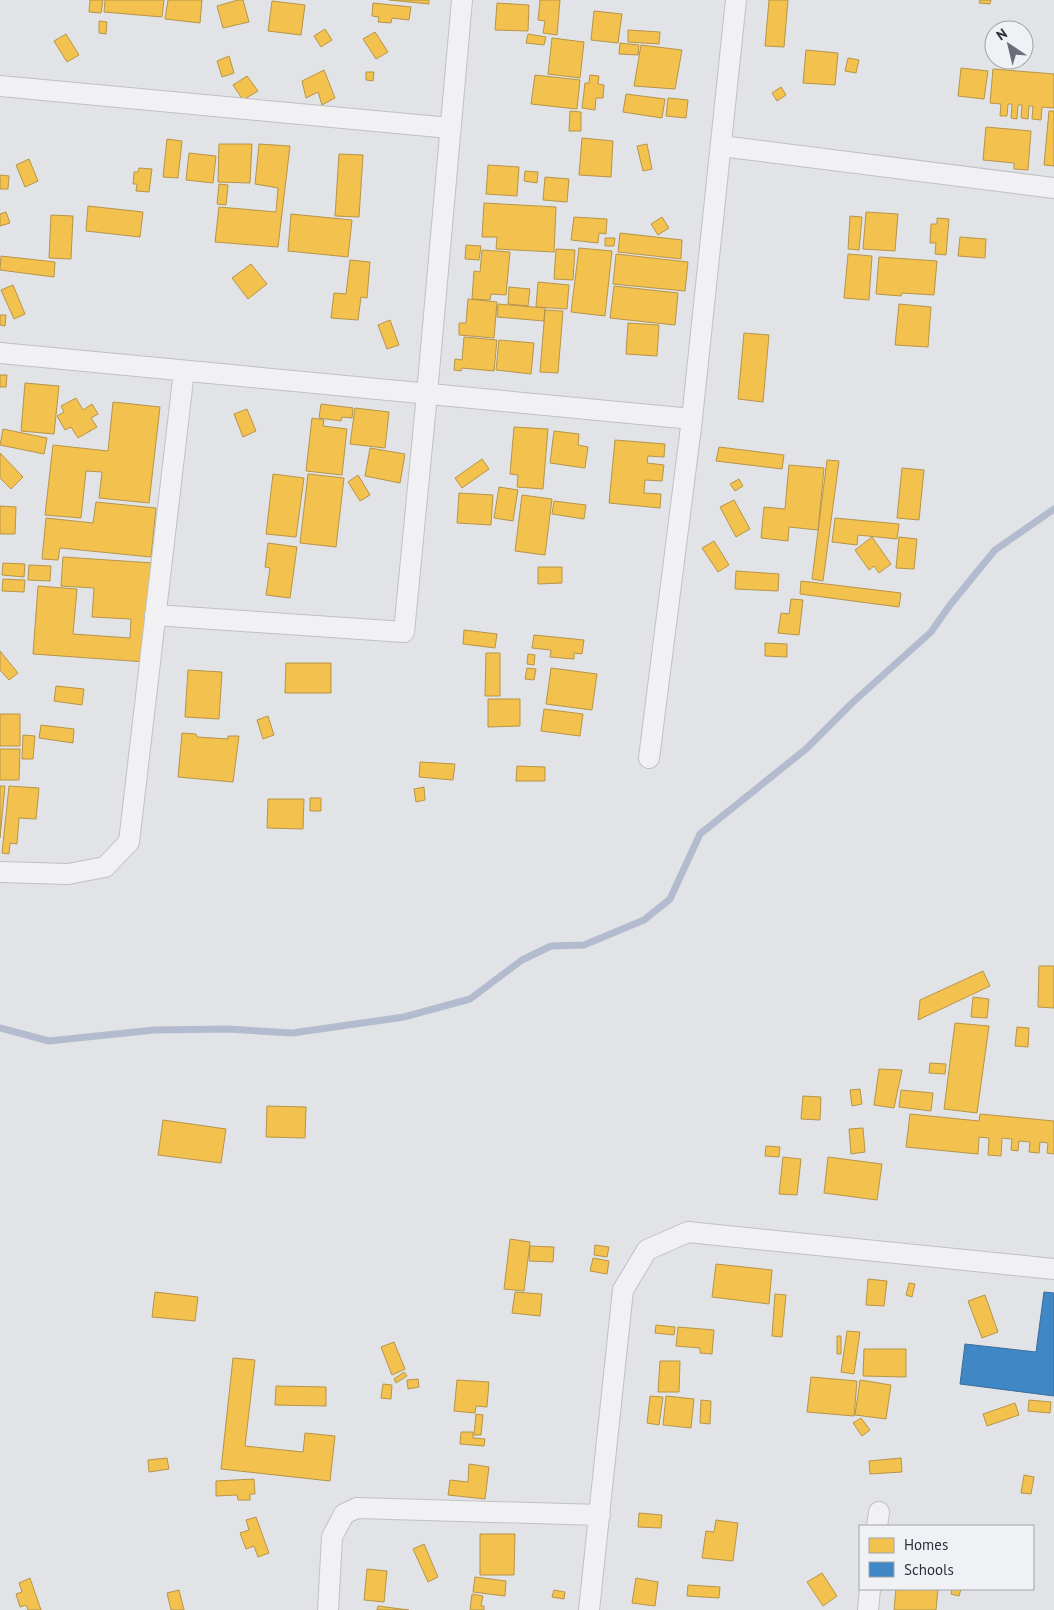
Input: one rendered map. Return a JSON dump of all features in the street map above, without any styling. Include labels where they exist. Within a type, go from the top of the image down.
[{"type":"street","points":[[155,615],[404,632],[428,394],[462,0]]},
{"type":"street","points":[[649,758],[692,418],[736,0]]},
{"type":"street","points":[[0,86],[450,128]]},
{"type":"street","points":[[720,146],[1054,188]]},
{"type":"street","points":[[0,353],[692,418]]},
{"type":"street","points":[[0,872],[68,874],[105,867],[129,842],[184,371]]},
{"type":"street","points":[[589,1610],[624,1290],[647,1250],[688,1232],[1054,1269]]},
{"type":"street","points":[[328,1610],[332,1537],[344,1514],[357,1508],[600,1515]]},
{"type":"street","points":[[868,1610],[870,1590]]},
{"type":"building: Homes","points":[[90,0],[103,0],[101,13],[89,12]]},
{"type":"building: Homes","points":[[105,0],[164,0],[162,17],[104,12]]},
{"type":"building: Homes","points":[[168,0],[202,0],[200,23],[165,19]]},
{"type":"building: Homes","points":[[243,0],[249,22],[223,28],[217,6]]},
{"type":"building: Homes","points":[[389,0],[429,0],[429,4]]},
{"type":"building: Homes","points":[[540,0],[560,0],[557,35],[543,33],[545,21],[538,20]]},
{"type":"building: Homes","points":[[769,0],[788,0],[784,47],[765,46]]},
{"type":"building: Homes","points":[[980,0],[991,0],[990,4],[979,3]]},
{"type":"building: Homes","points":[[272,1],[305,5],[301,35],[268,31]]},
{"type":"building: Homes","points":[[373,3],[411,7],[409,20],[392,18],[391,23],[378,22],[379,17],[372,16]]},
{"type":"building: Homes","points":[[497,3],[529,5],[528,31],[495,30]]},
{"type":"building: Homes","points":[[594,11],[622,14],[618,43],[591,40]]},
{"type":"building: Homes","points":[[99,21],[107,22],[106,34],[99,33]]},
{"type":"building: Homes","points":[[325,29],[332,40],[321,47],[314,36]]},
{"type":"building: Homes","points":[[628,30],[660,32],[659,44],[628,42]]},
{"type":"building: Homes","points":[[375,32],[388,52],[376,59],[363,39]]},
{"type":"building: Homes","points":[[66,34],[79,55],[67,62],[54,41]]},
{"type":"building: Homes","points":[[528,34],[546,37],[544,45],[526,43]]},
{"type":"building: Homes","points":[[552,38],[584,42],[580,78],[548,74]]},
{"type":"building: Homes","points":[[620,43],[639,45],[638,55],[619,54]]},
{"type":"building: Homes","points":[[641,45],[682,50],[675,89],[634,86]]},
{"type":"building: Homes","points":[[806,50],[838,53],[835,85],[803,83]]},
{"type":"building: Homes","points":[[229,56],[234,73],[222,77],[217,61]]},
{"type":"building: Homes","points":[[848,58],[859,60],[856,73],[845,71]]},
{"type":"building: Homes","points":[[961,68],[988,71],[984,99],[958,96]]},
{"type":"building: Homes","points":[[324,70],[335,98],[322,105],[318,92],[306,98],[302,81]]},
{"type":"building: Homes","points":[[993,70],[1054,74],[1054,108],[1042,107],[1041,120],[1032,119],[1033,106],[1029,106],[1028,119],[1021,118],[1022,105],[1018,105],[1017,119],[1011,118],[1012,104],[1008,104],[1007,116],[1000,116],[1001,104],[990,103]]},
{"type":"building: Homes","points":[[366,72],[374,72],[373,81],[366,80]]},
{"type":"building: Homes","points":[[535,75],[580,80],[577,109],[531,104]]},
{"type":"building: Homes","points":[[590,75],[599,76],[598,84],[604,85],[603,98],[596,98],[595,110],[582,108],[585,83],[589,83]]},
{"type":"building: Homes","points":[[247,76],[258,91],[243,100],[233,85]]},
{"type":"building: Homes","points":[[781,87],[786,95],[777,101],[772,93]]},
{"type":"building: Homes","points":[[626,94],[665,99],[662,118],[623,112]]},
{"type":"building: Homes","points":[[668,98],[688,100],[686,118],[666,116]]},
{"type":"building: Homes","points":[[570,111],[581,112],[581,131],[569,131]]},
{"type":"building: Homes","points":[[1049,111],[1054,111],[1054,166],[1044,165]]},
{"type":"building: Homes","points":[[986,127],[1031,131],[1028,170],[1014,169],[1014,163],[983,160]]},
{"type":"building: Homes","points":[[582,138],[613,141],[611,177],[579,175]]},
{"type":"building: Homes","points":[[167,139],[182,141],[178,178],[163,177]]},
{"type":"building: Homes","points":[[219,144],[252,144],[250,183],[218,182]]},
{"type":"building: Homes","points":[[259,144],[290,146],[278,247],[215,242],[219,207],[276,212],[278,188],[255,184]]},
{"type":"building: Homes","points":[[647,144],[652,169],[643,171],[637,146]]},
{"type":"building: Homes","points":[[189,153],[216,156],[213,183],[186,180]]},
{"type":"building: Homes","points":[[339,154],[363,155],[359,217],[335,216]]},
{"type":"building: Homes","points":[[29,159],[38,181],[25,187],[16,165]]},
{"type":"building: Homes","points":[[488,165],[519,167],[517,196],[486,194]]},
{"type":"building: Homes","points":[[139,168],[152,169],[149,192],[136,191],[137,184],[133,184],[134,172],[138,172]]},
{"type":"building: Homes","points":[[525,171],[538,172],[537,183],[524,181]]},
{"type":"building: Homes","points":[[0,175],[9,176],[8,189],[0,189]]},
{"type":"building: Homes","points":[[545,177],[569,179],[567,202],[543,200]]},
{"type":"building: Homes","points":[[219,184],[228,185],[226,205],[217,204]]},
{"type":"building: Homes","points":[[484,203],[556,207],[554,252],[496,249],[497,237],[482,237]]},
{"type":"building: Homes","points":[[88,206],[143,212],[140,237],[86,231]]},
{"type":"building: Homes","points":[[6,212],[10,223],[0,226],[0,214]]},
{"type":"building: Homes","points":[[866,212],[898,214],[895,251],[863,249]]},
{"type":"building: Homes","points":[[291,214],[352,220],[348,257],[288,251]]},
{"type":"building: Homes","points":[[51,215],[73,216],[71,259],[49,258]]},
{"type":"building: Homes","points":[[850,216],[862,217],[859,250],[848,249]]},
{"type":"building: Homes","points":[[574,217],[607,219],[606,234],[599,233],[598,243],[571,240]]},
{"type":"building: Homes","points":[[662,217],[669,228],[658,235],[651,224]]},
{"type":"building: Homes","points":[[937,218],[949,219],[946,255],[935,254],[936,243],[930,243],[931,224],[937,224]]},
{"type":"building: Homes","points":[[620,233],[682,240],[681,259],[618,252]]},
{"type":"building: Homes","points":[[960,237],[986,239],[985,258],[958,256]]},
{"type":"building: Homes","points":[[605,238],[615,238],[614,246],[605,246]]},
{"type":"building: Homes","points":[[466,245],[481,246],[479,260],[465,259]]},
{"type":"building: Homes","points":[[579,248],[612,251],[605,316],[571,312]]},
{"type":"building: Homes","points":[[556,249],[575,250],[573,280],[554,279]]},
{"type":"building: Homes","points":[[482,250],[510,252],[506,295],[491,294],[490,300],[472,299],[474,271],[480,272]]},
{"type":"building: Homes","points":[[616,254],[688,262],[685,291],[613,284]]},
{"type":"building: Homes","points":[[848,254],[872,256],[869,300],[844,298]]},
{"type":"building: Homes","points":[[1,256],[55,262],[54,277],[0,270]]},
{"type":"building: Homes","points":[[879,257],[937,261],[934,295],[902,293],[901,296],[876,294]]},
{"type":"building: Homes","points":[[350,260],[370,262],[367,298],[361,297],[358,320],[331,318],[334,293],[346,294]]},
{"type":"building: Homes","points":[[251,264],[267,284],[248,299],[232,278]]},
{"type":"building: Homes","points":[[538,282],[569,285],[567,309],[536,307]]},
{"type":"building: Homes","points":[[13,285],[25,314],[14,319],[1,290]]},
{"type":"building: Homes","points":[[614,286],[678,293],[675,325],[610,318]]},
{"type":"building: Homes","points":[[509,287],[530,289],[528,306],[508,304]]},
{"type":"building: Homes","points":[[468,299],[497,302],[494,338],[459,335],[459,323],[466,323]]},
{"type":"building: Homes","points":[[498,304],[545,308],[544,321],[497,317]]},
{"type":"building: Homes","points":[[899,304],[931,307],[928,347],[895,345]]},
{"type":"building: Homes","points":[[545,310],[563,311],[558,373],[540,372]]},
{"type":"building: Homes","points":[[0,315],[6,315],[5,326],[0,325]]},
{"type":"building: Homes","points":[[390,320],[399,345],[387,349],[378,325]]},
{"type":"building: Homes","points":[[628,323],[659,325],[657,356],[626,354]]},
{"type":"building: Homes","points":[[744,333],[769,335],[763,402],[738,399]]},
{"type":"building: Homes","points":[[464,337],[497,340],[494,371],[462,368],[461,371],[454,370],[455,359],[462,360]]},
{"type":"building: Homes","points":[[499,340],[534,343],[531,374],[496,370]]},
{"type":"building: Homes","points":[[0,375],[7,375],[6,387],[0,387]]},
{"type":"building: Homes","points":[[25,383],[59,386],[54,434],[21,431]]},
{"type":"building: Homes","points":[[76,398],[83,410],[92,404],[98,414],[91,418],[97,427],[78,438],[71,427],[65,430],[57,416],[64,412],[61,406]]},
{"type":"building: Homes","points":[[113,402],[160,407],[149,503],[99,498],[102,472],[86,471],[81,518],[45,515],[53,445],[108,451]]},
{"type":"building: Homes","points":[[321,404],[353,408],[352,418],[342,417],[341,421],[319,418]]},
{"type":"building: Homes","points":[[355,408],[389,412],[385,448],[350,444]]},
{"type":"building: Homes","points":[[247,409],[256,431],[243,437],[234,414]]},
{"type":"building: Homes","points":[[312,418],[324,420],[323,426],[347,429],[342,475],[306,471]]},
{"type":"building: Homes","points":[[514,427],[548,429],[543,489],[517,487],[518,475],[510,474]]},
{"type":"building: Homes","points":[[3,429],[47,438],[44,454],[0,445]]},
{"type":"building: Homes","points":[[554,431],[579,434],[578,445],[588,447],[585,468],[550,463]]},
{"type":"building: Homes","points":[[615,440],[665,444],[664,457],[648,456],[647,463],[664,465],[662,481],[645,480],[644,493],[661,494],[660,508],[609,503]]},
{"type":"building: Homes","points":[[719,447],[784,455],[782,469],[716,461]]},
{"type":"building: Homes","points":[[370,448],[405,454],[400,483],[365,476]]},
{"type":"building: Homes","points":[[0,453],[23,477],[11,489],[0,478]]},
{"type":"building: Homes","points":[[482,459],[489,469],[462,488],[455,478]]},
{"type":"building: Homes","points":[[827,460],[839,461],[823,581],[812,579]]},
{"type":"building: Homes","points":[[789,465],[824,468],[818,530],[789,527],[788,541],[761,538],[764,507],[785,509]]},
{"type":"building: Homes","points":[[902,468],[924,470],[919,520],[897,518]]},
{"type":"building: Homes","points":[[273,474],[304,478],[296,537],[266,534]]},
{"type":"building: Homes","points":[[308,474],[344,478],[336,547],[300,543]]},
{"type":"building: Homes","points":[[358,475],[370,495],[360,501],[348,482]]},
{"type":"building: Homes","points":[[739,479],[743,486],[735,491],[730,484]]},
{"type":"building: Homes","points":[[499,487],[518,490],[513,521],[494,518]]},
{"type":"building: Homes","points":[[459,493],[493,495],[491,525],[457,523]]},
{"type":"building: Homes","points":[[522,495],[552,499],[545,555],[515,551]]},
{"type":"building: Homes","points":[[734,500],[750,529],[736,537],[720,507]]},
{"type":"building: Homes","points":[[554,501],[586,505],[584,519],[552,514]]},
{"type":"building: Homes","points":[[96,502],[156,508],[151,557],[60,548],[58,560],[42,559],[46,518],[93,523]]},
{"type":"building: Homes","points":[[0,506],[16,507],[15,534],[0,534]]},
{"type":"building: Homes","points":[[835,518],[899,524],[897,539],[858,535],[857,545],[832,542]]},
{"type":"building: Homes","points":[[872,537],[891,564],[879,573],[874,566],[869,570],[855,550]]},
{"type":"building: Homes","points":[[899,537],[917,539],[914,569],[896,568]]},
{"type":"building: Homes","points":[[714,541],[729,565],[718,572],[702,548]]},
{"type":"building: Homes","points":[[268,543],[297,547],[290,598],[266,595],[270,568],[265,567]]},
{"type":"building: Homes","points":[[63,557],[153,563],[146,662],[33,654],[38,586],[77,589],[73,634],[130,638],[131,619],[92,617],[94,588],[61,586]]},
{"type":"building: Homes","points":[[3,563],[25,564],[24,577],[2,575]]},
{"type":"building: Homes","points":[[29,565],[51,566],[50,581],[28,580]]},
{"type":"building: Homes","points":[[538,567],[562,567],[562,583],[538,584]]},
{"type":"building: Homes","points":[[736,571],[779,574],[778,591],[735,589]]},
{"type":"building: Homes","points":[[3,579],[25,580],[24,592],[2,591]]},
{"type":"building: Homes","points":[[801,581],[901,593],[899,607],[800,594]]},
{"type":"building: Homes","points":[[791,599],[803,600],[799,635],[778,633],[781,613],[789,614]]},
{"type":"building: Homes","points":[[464,630],[497,634],[495,648],[463,644]]},
{"type":"building: Homes","points":[[534,635],[584,640],[582,654],[574,653],[574,659],[550,657],[551,650],[532,648]]},
{"type":"building: Homes","points":[[765,643],[787,644],[787,657],[765,656]]},
{"type":"building: Homes","points":[[0,651],[18,673],[9,680],[0,670]]},
{"type":"building: Homes","points":[[486,653],[500,653],[500,696],[485,696]]},
{"type":"building: Homes","points":[[528,654],[535,655],[534,665],[527,664]]},
{"type":"building: Homes","points":[[286,663],[331,663],[331,693],[285,693]]},
{"type":"building: Homes","points":[[527,668],[536,669],[534,680],[525,679]]},
{"type":"building: Homes","points":[[551,668],[597,674],[592,710],[546,704]]},
{"type":"building: Homes","points":[[188,670],[222,672],[219,719],[185,717]]},
{"type":"building: Homes","points":[[56,686],[84,689],[82,705],[54,701]]},
{"type":"building: Homes","points":[[488,699],[520,699],[520,726],[488,727]]},
{"type":"building: Homes","points":[[544,709],[583,714],[580,736],[541,731]]},
{"type":"building: Homes","points":[[0,714],[20,714],[20,746],[0,746]]},
{"type":"building: Homes","points":[[268,716],[274,735],[263,739],[257,720]]},
{"type":"building: Homes","points":[[41,725],[74,729],[73,743],[39,738]]},
{"type":"building: Homes","points":[[182,733],[196,734],[197,737],[228,739],[228,736],[239,736],[233,782],[178,777]]},
{"type":"building: Homes","points":[[23,735],[35,736],[33,759],[22,759]]},
{"type":"building: Homes","points":[[0,749],[20,749],[19,780],[0,780]]},
{"type":"building: Homes","points":[[420,762],[455,764],[453,780],[419,777]]},
{"type":"building: Homes","points":[[517,766],[545,767],[545,781],[516,781]]},
{"type":"building: Homes","points":[[0,786],[5,786],[0,838]]},
{"type":"building: Homes","points":[[9,786],[39,788],[36,819],[19,818],[17,844],[10,843],[9,854],[2,853]]},
{"type":"building: Homes","points":[[424,787],[425,800],[416,802],[414,789]]},
{"type":"building: Homes","points":[[310,798],[321,798],[321,811],[310,811]]},
{"type":"building: Homes","points":[[268,799],[304,799],[303,829],[267,828]]},
{"type":"building: Homes","points":[[1039,966],[1054,966],[1054,1008],[1038,1007]]},
{"type":"building: Homes","points":[[983,971],[990,986],[918,1020],[920,1000]]},
{"type":"building: Homes","points":[[973,997],[989,999],[987,1018],[971,1017]]},
{"type":"building: Homes","points":[[955,1023],[989,1026],[977,1113],[944,1109]]},
{"type":"building: Homes","points":[[1017,1027],[1029,1028],[1028,1047],[1015,1046]]},
{"type":"building: Homes","points":[[930,1063],[946,1064],[945,1074],[929,1073]]},
{"type":"building: Homes","points":[[879,1069],[902,1070],[894,1108],[874,1105]]},
{"type":"building: Homes","points":[[860,1089],[862,1104],[852,1106],[850,1090]]},
{"type":"building: Homes","points":[[901,1090],[933,1093],[931,1111],[899,1107]]},
{"type":"building: Homes","points":[[803,1096],[821,1097],[820,1120],[801,1119]]},
{"type":"building: Homes","points":[[267,1106],[306,1107],[305,1138],[266,1137]]},
{"type":"building: Homes","points":[[910,1114],[979,1121],[980,1114],[1054,1121],[1054,1154],[1047,1153],[1048,1143],[1040,1142],[1039,1153],[1029,1152],[1030,1142],[1019,1141],[1018,1151],[1011,1150],[1012,1139],[1002,1138],[1001,1156],[988,1155],[989,1138],[979,1137],[978,1154],[906,1147]]},
{"type":"building: Homes","points":[[163,1120],[226,1129],[221,1163],[158,1155]]},
{"type":"building: Homes","points":[[863,1128],[865,1152],[851,1154],[849,1129]]},
{"type":"building: Homes","points":[[766,1146],[780,1147],[779,1157],[765,1156]]},
{"type":"building: Homes","points":[[783,1157],[801,1159],[797,1195],[779,1194]]},
{"type":"building: Homes","points":[[828,1157],[882,1164],[877,1200],[824,1193]]},
{"type":"building: Homes","points":[[510,1239],[530,1242],[524,1291],[504,1289]]},
{"type":"building: Homes","points":[[595,1245],[609,1247],[607,1257],[594,1255]]},
{"type":"building: Homes","points":[[530,1246],[554,1247],[553,1262],[529,1261]]},
{"type":"building: Homes","points":[[593,1258],[609,1261],[607,1274],[590,1271]]},
{"type":"building: Homes","points":[[716,1264],[772,1270],[769,1304],[712,1297]]},
{"type":"building: Homes","points":[[868,1279],[887,1281],[884,1306],[866,1305]]},
{"type":"building: Homes","points":[[909,1283],[915,1284],[912,1297],[906,1295]]},
{"type":"building: Homes","points":[[155,1292],[198,1297],[195,1321],[152,1317]]},
{"type":"building: Homes","points":[[515,1292],[542,1294],[540,1316],[512,1313]]},
{"type":"building: Homes","points":[[775,1294],[786,1295],[782,1337],[772,1336]]},
{"type":"building: Homes","points":[[985,1295],[998,1332],[982,1338],[968,1301]]},
{"type":"building: Homes","points":[[656,1325],[675,1327],[674,1335],[655,1333]]},
{"type":"building: Homes","points":[[678,1327],[714,1330],[712,1354],[700,1353],[700,1348],[676,1346]]},
{"type":"building: Homes","points":[[847,1331],[860,1332],[854,1374],[841,1372]]},
{"type":"building: Homes","points":[[837,1336],[841,1336],[841,1354],[837,1354]]},
{"type":"building: Homes","points":[[394,1342],[405,1369],[392,1375],[381,1347]]},
{"type":"building: Homes","points":[[864,1349],[906,1349],[906,1377],[863,1376]]},
{"type":"building: Homes","points":[[233,1358],[255,1360],[245,1446],[303,1452],[305,1433],[335,1436],[330,1481],[221,1469]]},
{"type":"building: Homes","points":[[660,1361],[680,1361],[679,1392],[658,1392]]},
{"type":"building: Homes","points":[[404,1372],[407,1376],[396,1383],[394,1379]]},
{"type":"building: Homes","points":[[811,1377],[857,1381],[854,1416],[807,1412]]},
{"type":"building: Homes","points":[[418,1379],[419,1387],[408,1389],[407,1380]]},
{"type":"building: Homes","points":[[457,1380],[489,1382],[487,1407],[476,1406],[475,1413],[454,1411]]},
{"type":"building: Homes","points":[[860,1380],[891,1385],[886,1419],[855,1415]]},
{"type":"building: Homes","points":[[383,1384],[392,1385],[391,1399],[381,1398]]},
{"type":"building: Homes","points":[[276,1386],[326,1387],[326,1406],[275,1405]]},
{"type":"building: Homes","points":[[650,1396],[663,1397],[659,1425],[647,1423]]},
{"type":"building: Homes","points":[[666,1396],[694,1399],[691,1428],[663,1425]]},
{"type":"building: Homes","points":[[701,1400],[711,1401],[710,1424],[700,1423]]},
{"type":"building: Homes","points":[[1029,1400],[1051,1402],[1050,1413],[1028,1411]]},
{"type":"building: Homes","points":[[1015,1403],[1019,1415],[987,1426],[983,1414]]},
{"type":"building: Homes","points":[[476,1414],[483,1415],[481,1435],[474,1435]]},
{"type":"building: Homes","points":[[861,1418],[870,1430],[862,1436],[853,1423]]},
{"type":"building: Homes","points":[[461,1432],[473,1432],[473,1438],[485,1439],[484,1446],[460,1444]]},
{"type":"building: Homes","points":[[167,1458],[169,1469],[149,1472],[148,1460]]},
{"type":"building: Homes","points":[[901,1458],[902,1472],[870,1474],[869,1461]]},
{"type":"building: Homes","points":[[469,1464],[489,1467],[485,1499],[448,1495],[450,1480],[468,1482]]},
{"type":"building: Homes","points":[[1024,1475],[1034,1477],[1031,1494],[1021,1493]]},
{"type":"building: Homes","points":[[254,1479],[255,1494],[250,1494],[250,1500],[238,1500],[237,1495],[216,1496],[216,1481]]},
{"type":"building: Homes","points":[[639,1513],[662,1515],[661,1528],[638,1527]]},
{"type":"building: Homes","points":[[256,1517],[269,1553],[258,1557],[254,1546],[246,1549],[240,1533],[249,1530],[246,1520]]},
{"type":"building: Homes","points":[[716,1520],[738,1523],[733,1561],[702,1558],[706,1531],[714,1532]]},
{"type":"building: Homes","points":[[480,1534],[515,1534],[514,1575],[480,1575]]},
{"type":"building: Homes","points":[[424,1544],[438,1577],[428,1582],[413,1549]]},
{"type":"building: Homes","points":[[367,1569],[387,1571],[384,1602],[364,1600]]},
{"type":"building: Homes","points":[[822,1573],[837,1596],[823,1606],[807,1582]]},
{"type":"building: Homes","points":[[475,1577],[506,1581],[505,1596],[473,1592]]},
{"type":"building: Homes","points":[[30,1578],[41,1610],[28,1610],[26,1605],[20,1607],[16,1594],[22,1592],[19,1583]]},
{"type":"building: Homes","points":[[636,1578],[658,1582],[655,1606],[632,1603]]},
{"type":"building: Homes","points":[[688,1585],[720,1587],[719,1598],[687,1596]]},
{"type":"building: Homes","points":[[179,1590],[184,1610],[171,1610],[167,1593]]},
{"type":"building: Homes","points":[[554,1590],[565,1592],[564,1599],[552,1597]]},
{"type":"building: Homes","points":[[896,1590],[938,1590],[936,1610],[894,1610]]},
{"type":"building: Homes","points":[[952,1590],[961,1590],[959,1596],[951,1594]]},
{"type":"building: Homes","points":[[472,1594],[483,1596],[481,1606],[484,1606],[484,1610],[470,1610]]},
{"type":"building: Homes","points":[[378,1606],[409,1610],[377,1610]]},
{"type":"building: Schools","points":[[1044,1292],[1054,1293],[1054,1396],[960,1384],[965,1344],[1036,1352]]},
{"type":"waterway","points":[[0,1028],[49,1041],[154,1030],[227,1029],[292,1033],[404,1017],[470,999],[522,960],[551,946],[584,945],[644,920],[670,899],[700,834],[806,749],[852,703],[931,632],[950,605],[995,550],[1054,509]]}]
